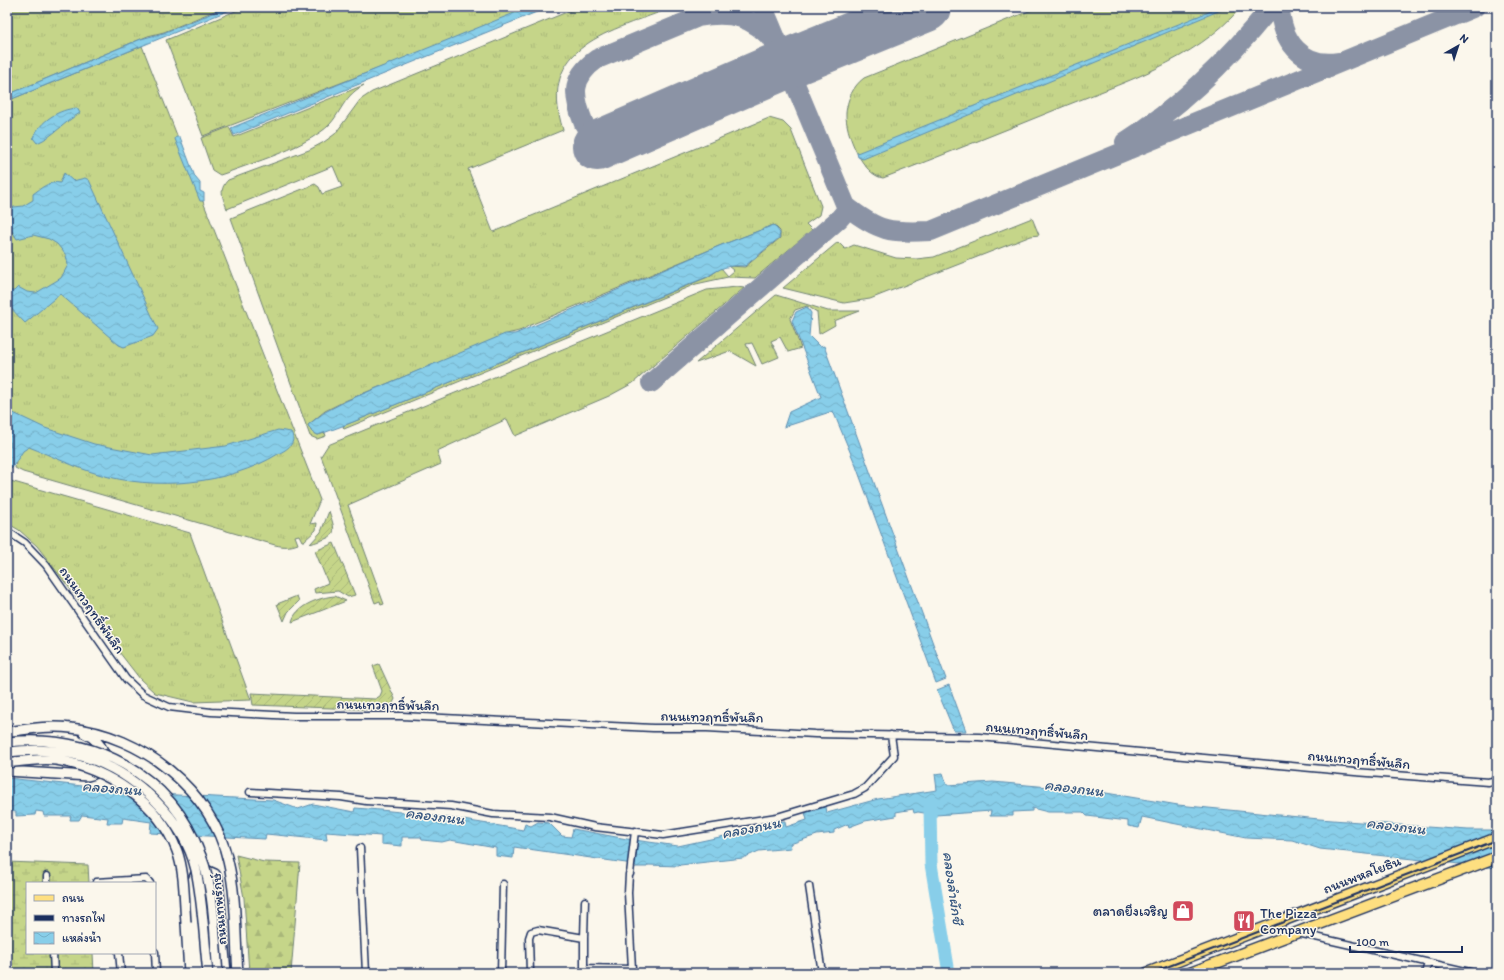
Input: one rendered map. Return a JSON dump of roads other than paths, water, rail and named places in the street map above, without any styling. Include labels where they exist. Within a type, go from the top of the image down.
[{"type":"main road","name":"ถนนเทพรักษ์","points":[[7,732],[38,728],[70,728],[97,732],[122,741],[141,751],[166,768],[186,786],[203,805],[218,830],[228,860],[234,890],[238,973]]},
{"type":"main road","points":[[7,770],[88,776],[97,774],[102,769],[105,758],[101,746],[86,733],[70,728]]},
{"type":"main road","name":"ถนนเทพรักษ์","points":[[7,742],[52,740],[88,747],[118,759],[140,774],[157,789],[176,811],[191,833],[202,856],[208,878],[218,973]]},
{"type":"main road","name":"ถนนเทพรักษ์","points":[[7,752],[50,750],[85,757],[106,766],[130,780],[151,796],[166,812],[188,846],[196,870],[208,973]]},
{"type":"main road","points":[[7,763],[54,760],[97,772],[120,784],[140,799],[163,823],[177,851],[182,872],[190,973]]},
{"type":"main road","name":"ถนนพหลโยธิน","points":[[1147,973],[1497,838]]},
{"type":"main road","points":[[1190,973],[1207,970],[1296,933],[1497,856]]},
{"type":"main road","points":[[198,973],[192,883],[194,877],[200,871],[206,870],[215,874],[218,880],[226,973]]},
{"type":"main road","points":[[192,883],[201,973]]},
{"type":"main road","points":[[221,908],[228,931],[233,973]]},
{"type":"street","name":"ถนนเทวฤทธิ์พันลึก","points":[[7,530],[25,543],[46,565],[126,679],[143,695],[168,707],[211,712],[294,716],[402,716],[653,728],[715,728],[815,734],[979,737],[1348,771],[1488,782],[1497,780]]},
{"type":"street","points":[[250,792],[341,797],[366,801],[451,806],[493,814],[550,817],[596,827],[663,834],[739,824],[777,817],[860,792],[894,756],[891,735]]},
{"type":"street","points":[[585,901],[584,970],[632,971],[628,893],[635,831]]},
{"type":"street","points":[[360,848],[366,973]]},
{"type":"street","points":[[47,876],[47,882]]},
{"type":"street","points":[[96,882],[146,880],[149,882]]},
{"type":"street","points":[[501,973],[503,884]]},
{"type":"street","points":[[808,886],[822,973]]},
{"type":"street","points":[[530,973],[529,938],[533,931],[538,930],[584,938]]},
{"type":"street","points":[[1296,933],[1474,973]]},
{"type":"street","points":[[53,954],[54,973]]},
{"type":"street","points":[[120,954],[121,973]]},
{"type":"street","points":[[155,954],[156,973]]},
{"type":"street","points":[[1425,973],[1428,963]]},
{"type":"water","points":[[227,7],[237,7],[7,101],[7,95],[141,39],[163,33]]},
{"type":"water","points":[[529,7],[549,7],[234,135],[231,128]]},
{"type":"water","points":[[1221,7],[1228,7],[863,159],[858,157],[857,153]]},
{"type":"water","points":[[77,108],[80,113],[49,137],[37,143],[33,138],[40,126],[45,121],[57,113]]},
{"type":"water","points":[[176,137],[180,137],[195,177],[200,183],[200,191],[204,193],[204,201],[200,201],[175,139]]},
{"type":"water","points":[[64,173],[73,181],[85,178],[89,180],[158,329],[153,336],[124,347],[119,345],[60,294],[25,323],[7,304],[7,291],[14,291],[18,287],[27,292],[36,293],[61,278],[68,265],[66,255],[57,244],[49,239],[33,235],[17,239],[7,223],[7,211],[14,207],[23,206],[33,200],[33,194],[45,186],[56,182],[60,183]]},
{"type":"water","points":[[774,225],[780,233],[779,238],[745,266],[729,266],[721,269],[707,277],[318,435],[312,432],[308,425],[325,412],[346,401],[505,334],[515,334],[719,246]]},
{"type":"water","points":[[807,307],[811,313],[809,336],[820,347],[824,346],[946,679],[936,683],[856,466],[833,411],[784,427],[789,412],[821,397],[792,321],[796,312]]},
{"type":"water","points":[[7,410],[45,428],[94,444],[152,455],[226,446],[278,430],[291,432],[293,439],[288,448],[282,452],[237,473],[190,482],[143,482],[98,474],[29,447],[23,451],[12,468],[7,466],[7,451],[10,446],[10,442],[7,439]]},
{"type":"water","points":[[949,685],[966,731],[954,731],[937,690]]},
{"type":"water","name":"คลองถนน","points":[[943,773],[947,785],[993,782],[1094,791],[1178,805],[1319,819],[1468,830],[1497,830],[1497,868],[1320,849],[1292,840],[1246,838],[1142,817],[1139,828],[1128,826],[1128,821],[1087,816],[1083,812],[1048,812],[1032,808],[1032,811],[1013,812],[1013,816],[990,816],[991,811],[936,815],[918,812],[914,813],[913,809],[896,812],[896,816],[865,821],[849,827],[848,824],[834,830],[834,833],[817,835],[790,844],[791,848],[759,851],[743,858],[679,866],[648,865],[647,867],[634,867],[633,864],[514,847],[513,858],[496,856],[496,848],[450,840],[442,842],[422,840],[421,837],[402,837],[402,846],[381,844],[381,836],[326,832],[327,840],[266,834],[265,839],[150,833],[151,822],[123,818],[122,823],[107,823],[108,818],[82,815],[79,820],[70,820],[71,816],[44,816],[43,812],[36,811],[35,815],[16,816],[16,812],[10,811],[7,808],[7,778],[158,794],[273,800],[298,809],[313,804],[354,812],[355,808],[419,814],[523,830],[525,824],[531,826],[538,822],[549,823],[562,836],[571,837],[573,829],[627,839],[678,846],[757,829],[757,824],[785,821],[786,827],[807,820],[805,812],[826,807],[827,813],[878,799],[937,790],[935,774]]},
{"type":"waterway","name":"คลองลำผักชี","points":[[930,806],[931,864],[949,973]]},
{"type":"railway","points":[[1151,973],[1497,840]]},
{"type":"place","name":"ตลาดยิ่งเจริญ","points":[[1183,911]]},
{"type":"place","name":"The Pizza Company","points":[[1244,921]]}]
